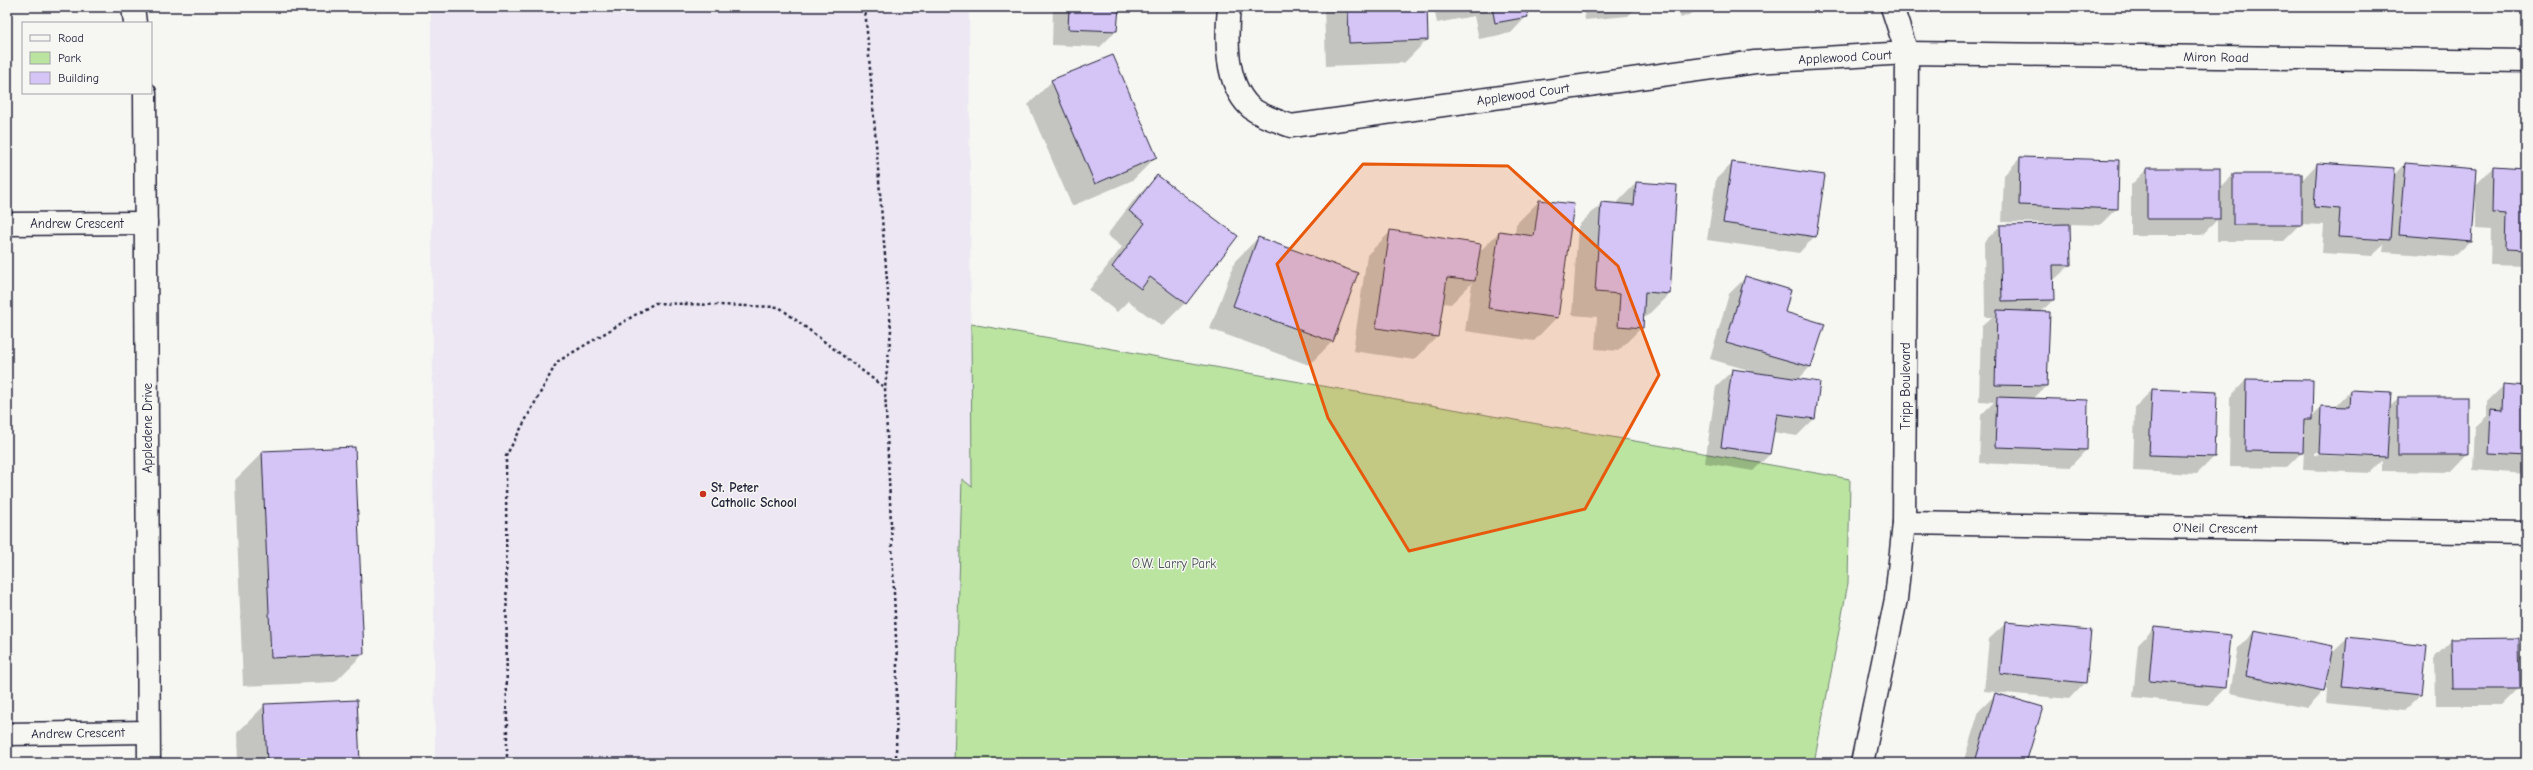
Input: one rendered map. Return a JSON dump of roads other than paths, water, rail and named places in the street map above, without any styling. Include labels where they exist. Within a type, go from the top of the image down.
[{"type":"street","points":[[133,7],[135,22]]},
{"type":"street","name":"Applewood Court","points":[[1228,7],[1226,31],[1233,85],[1250,107],[1291,126],[1755,62],[1907,53]]},
{"type":"street","name":"Tripp Boulevard","points":[[1862,763],[1896,599],[1904,523],[1907,53],[1892,7]]},
{"type":"street","name":"Miron Road","points":[[1907,53],[2526,61]]},
{"type":"street","name":"Appledene Drive","points":[[145,94],[149,763]]},
{"type":"street","name":"Andrew Crescent","points":[[7,224],[146,223]]},
{"type":"street","name":"O'Neil Crescent","points":[[1904,523],[2526,533]]},
{"type":"street","name":"Andrew Crescent","points":[[7,734],[148,732]]},
{"type":"place","name":"St. Peter Catholic School","points":[[703,494]]},
{"type":"park label","name":"O.W. Larry Park","points":[[1174,563]]}]
